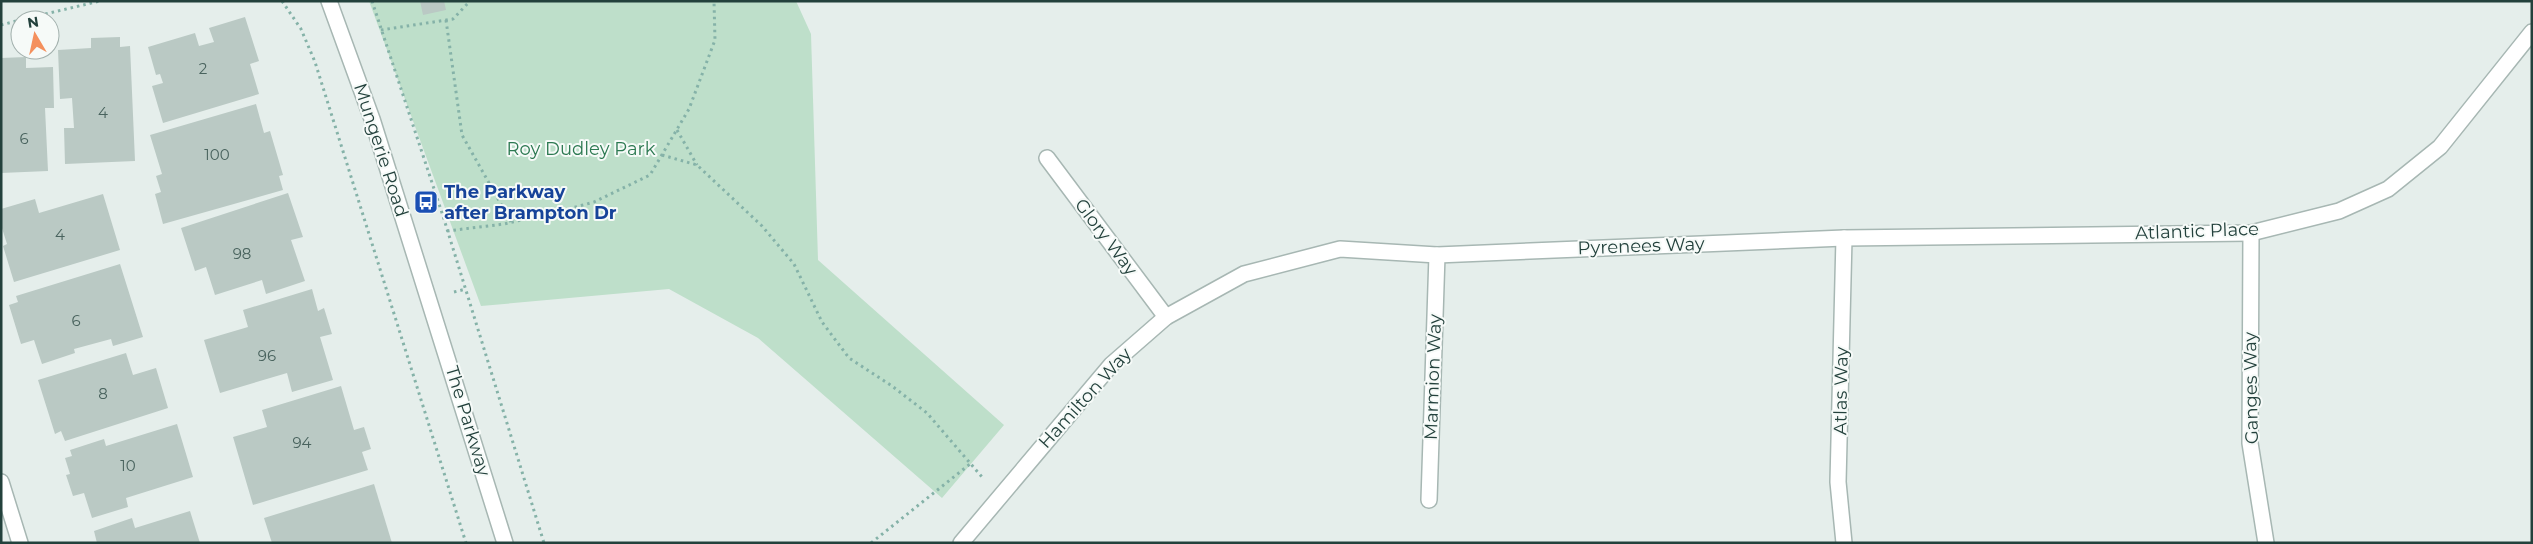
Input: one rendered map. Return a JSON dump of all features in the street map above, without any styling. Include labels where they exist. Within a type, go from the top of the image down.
[{"type":"street","name":"Mungerie Road","points":[[329,1],[372,119],[430,300]]},
{"type":"street","name":"Atlantic Place","points":[[1844,238],[2251,233],[2339,211],[2388,190],[2440,147],[2532,32]]},
{"type":"street","name":"Glory Way","points":[[1047,158],[1166,317]]},
{"type":"street","name":"Ganges Way","points":[[2251,233],[2250,443],[2266,543]]},
{"type":"street","name":"Pyrenees Way","points":[[1437,254],[1844,238]]},
{"type":"street","name":"Atlas Way","points":[[1844,238],[1838,482],[1844,543]]},
{"type":"street","name":"Hamilton Way","points":[[961,543],[1111,365],[1166,317],[1244,274],[1340,249],[1437,254]]},
{"type":"street","name":"Marmion Way","points":[[1429,500],[1437,254]]},
{"type":"street","name":"The Parkway","points":[[430,300],[506,543]]},
{"type":"street","points":[[1,482],[20,543]]},
{"type":"path","points":[[60,10],[100,1]]},
{"type":"path","points":[[282,1],[302,28],[315,62],[466,543]]},
{"type":"path","points":[[372,1],[447,230],[544,543]]},
{"type":"path","points":[[381,30],[453,19],[470,1]]},
{"type":"path","points":[[447,230],[511,222],[594,202],[650,175],[689,109],[715,40],[714,1]]},
{"type":"path","points":[[446,20],[462,135],[511,222]]},
{"type":"path","points":[[677,129],[697,165],[762,226],[794,264],[822,322],[849,358],[892,386],[927,413],[970,464],[1001,495]]},
{"type":"path","points":[[662,155],[697,165]]},
{"type":"path","points":[[871,543],[970,464]]},
{"type":"green space","name":"Roy Dudley Park","points":[[369,1],[796,1],[811,34],[818,260],[1004,425],[942,498],[758,338],[669,289],[481,306]]},
{"type":"building","points":[[420,1],[444,1],[446,10],[423,15]]},
{"type":"building","points":[[245,17],[259,61],[250,64],[259,94],[163,123],[152,86],[163,83],[160,74],[156,75],[148,47],[195,33],[199,46],[214,42],[209,28]]},
{"type":"building","points":[[120,37],[120,47],[130,46],[135,161],[65,164],[64,128],[74,128],[72,98],[60,99],[58,60],[60,60],[60,50],[91,48],[91,38]]},
{"type":"building","points":[[1,58],[26,60],[26,68],[53,67],[54,108],[45,108],[48,171],[1,173]]},
{"type":"building","points":[[256,104],[264,133],[270,131],[283,175],[279,176],[283,190],[163,224],[155,194],[161,192],[156,176],[162,174],[150,135]]},
{"type":"building","points":[[288,193],[303,237],[291,240],[305,281],[266,294],[262,280],[215,295],[206,267],[195,271],[181,228]]},
{"type":"building","points":[[103,194],[120,250],[14,282],[3,246],[7,244],[1,225],[1,209],[35,199],[39,213]]},
{"type":"building","points":[[120,264],[143,337],[113,346],[111,339],[74,349],[75,353],[42,364],[34,340],[21,344],[9,305],[18,302],[16,296]]},
{"type":"building","points":[[312,289],[318,311],[324,308],[332,334],[320,337],[333,380],[292,392],[287,373],[220,393],[204,340],[248,327],[243,310]]},
{"type":"building","points":[[126,353],[133,375],[156,368],[168,408],[65,441],[61,431],[55,434],[38,380]]},
{"type":"building","points":[[341,386],[354,430],[364,427],[371,449],[362,452],[368,470],[253,505],[233,437],[267,427],[262,410]]},
{"type":"building","points":[[177,424],[193,477],[126,498],[128,507],[92,518],[84,493],[73,496],[66,475],[70,474],[65,458],[72,456],[70,450],[104,439],[106,446]]},
{"type":"building","points":[[374,484],[392,543],[272,543],[264,518]]},
{"type":"building","points":[[190,511],[200,543],[97,543],[94,531],[132,518],[135,528]]},
{"type":"place","name":"The Parkway after Brampton Dr","points":[[426,202]]}]
